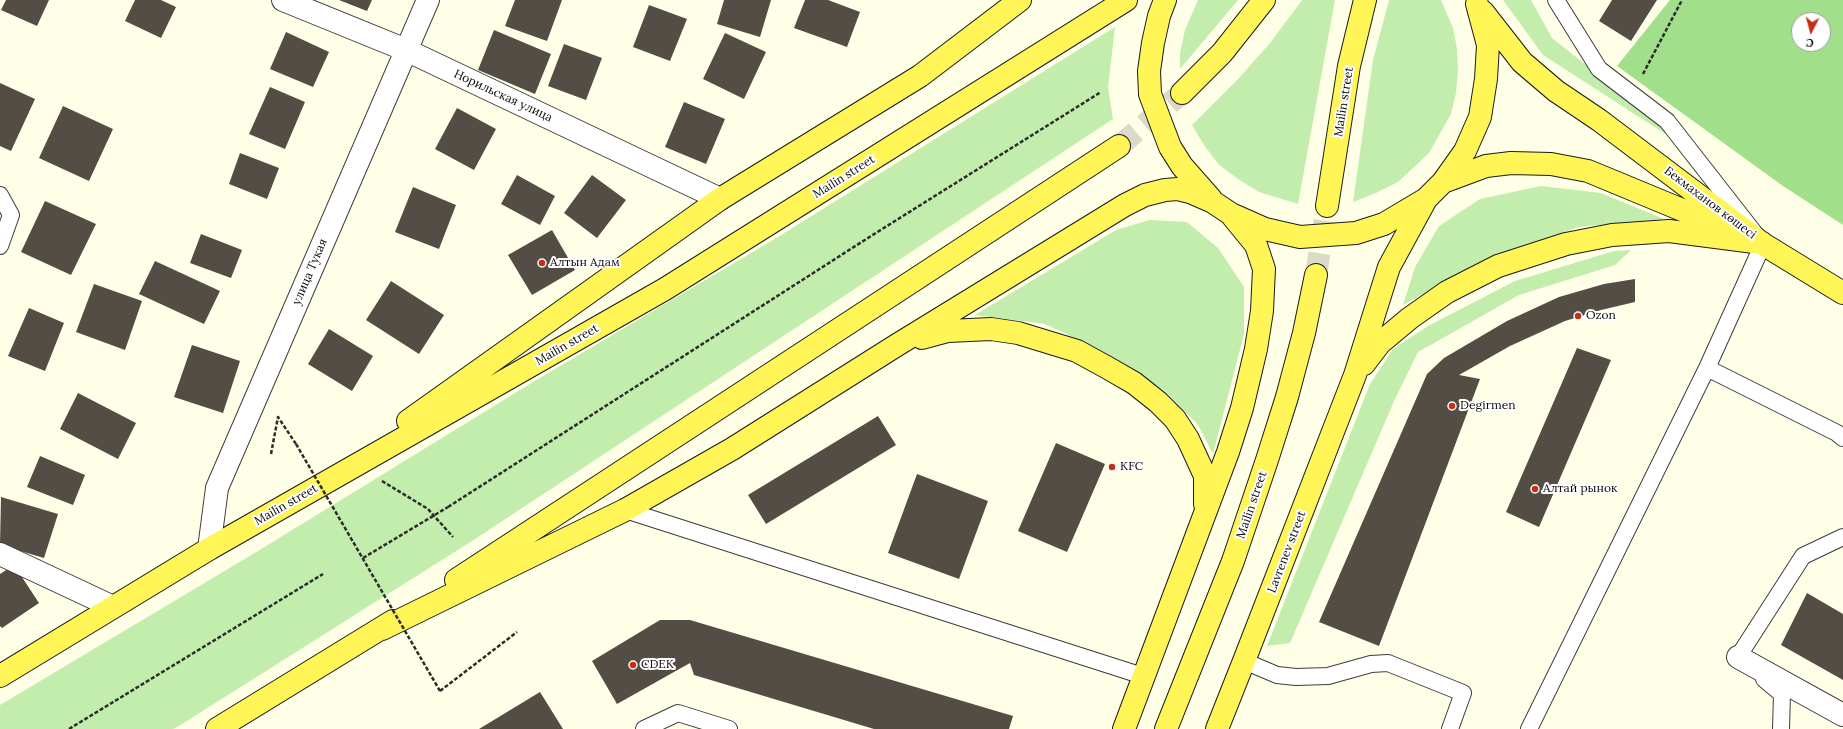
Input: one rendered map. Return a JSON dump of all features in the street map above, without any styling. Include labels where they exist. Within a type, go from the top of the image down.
[{"type":"main road","points":[[308,493],[720,199],[920,76],[1001,8],[1020,0]]},
{"type":"main road","name":"Mailin street","points":[[0,676],[209,549],[665,289],[1126,0]]},
{"type":"main road","points":[[1165,0],[1159,16],[1153,43],[1149,71],[1150,94],[1170,147],[1182,166],[1213,202]]},
{"type":"main road","points":[[1182,93],[1222,53],[1264,0]]},
{"type":"main road","name":"Mailin street","points":[[1327,206],[1349,66],[1365,0]]},
{"type":"main road","points":[[382,629],[625,510],[732,449],[897,345],[1125,205],[1145,195],[1165,190],[1178,189],[1195,194],[1213,202],[1231,214],[1265,229],[1300,237],[1356,234],[1384,224],[1426,199],[1443,182],[1465,151],[1480,117],[1486,79],[1488,45],[1475,2]]},
{"type":"main road","name":"Бекмаханов көшесі","points":[[1475,2],[1522,62],[1556,91],[1599,120],[1763,244]]},
{"type":"main road","points":[[217,729],[382,629],[1119,146]]},
{"type":"main road","name":"Бекмаханов көшесі","points":[[1443,182],[1486,166],[1511,163],[1551,164],[1588,171],[1763,244]]},
{"type":"main road","points":[[1355,375],[1389,267],[1426,199]]},
{"type":"main road","points":[[1124,729],[1228,452],[1242,408],[1256,349],[1262,311],[1264,269],[1256,245],[1231,214]]},
{"type":"main road","points":[[1355,375],[1380,343],[1410,318],[1447,292],[1498,266],[1559,246],[1612,235],[1669,231],[1763,244],[1843,293]]},
{"type":"main road","name":"Mailin street","points":[[1166,729],[1232,561],[1267,460],[1293,376],[1316,275]]},
{"type":"main road","points":[[897,345],[948,330],[991,329],[1018,333],[1064,346],[1077,351],[1108,368],[1134,383],[1158,402],[1175,419],[1188,439],[1205,476],[1206,492],[1204,518]]},
{"type":"main road","name":"Lavrenev street","points":[[1217,729],[1355,375]]},
{"type":"street","name":"Норильская улица","points":[[283,0],[406,50],[720,199]]},
{"type":"street","name":"улица Тукая","points":[[209,549],[217,488],[428,0]]},
{"type":"street","points":[[0,554],[113,608]]},
{"type":"street","points":[[1738,657],[1843,715]]},
{"type":"lane","points":[[1529,729],[1707,368],[1763,244],[1667,121],[1599,69],[1556,0]]},
{"type":"lane","points":[[0,195],[11,215],[0,246]]},
{"type":"lane","points":[[1707,368],[1843,438]]},
{"type":"lane","points":[[625,510],[1143,676]]},
{"type":"lane","points":[[1781,729],[1782,694],[1738,657],[1803,556],[1843,537]]},
{"type":"lane","points":[[1244,661],[1277,675],[1296,677],[1328,676],[1371,664],[1388,663],[1463,693],[1450,729]]},
{"type":"lane","points":[[644,729],[678,713],[729,729]]},
{"type":"path","points":[[1632,94],[1682,0]]},
{"type":"path","points":[[363,558],[448,507],[865,240],[1101,92]]},
{"type":"path","points":[[271,454],[278,417],[296,444],[440,691],[517,632]]},
{"type":"path","points":[[381,481],[428,509],[453,538]]},
{"type":"path","points":[[69,729],[322,574]]},
{"type":"green space","points":[[1198,0],[1238,0],[1180,69],[1180,53],[1185,30]]},
{"type":"green space","points":[[1302,0],[1335,0],[1298,204],[1259,192],[1219,165],[1204,145],[1192,125],[1239,78],[1270,43]]},
{"type":"green space","points":[[1389,0],[1441,0],[1453,28],[1457,49],[1458,71],[1456,93],[1451,114],[1429,153],[1398,182],[1353,202],[1373,60]]},
{"type":"green space","points":[[1503,0],[1531,0],[1552,38],[1635,104],[1687,142],[1684,146],[1543,55]]},
{"type":"green space","points":[[1670,0],[1843,0],[1843,225],[1783,186],[1617,66]]},
{"type":"green space","points":[[1115,27],[1108,87],[1113,119],[472,541],[179,726],[173,729],[0,729],[0,705],[258,551],[533,382],[773,240]]},
{"type":"green space","points":[[1541,186],[1601,193],[1664,219],[1579,227],[1489,258],[1403,305],[1415,267],[1439,226],[1480,199]]},
{"type":"green space","points":[[1149,220],[1187,222],[1218,248],[1244,287],[1244,334],[1213,454],[1198,425],[1164,390],[1100,350],[1045,324],[975,315],[1116,230]]},
{"type":"green space","points":[[1631,250],[1615,265],[1519,295],[1418,352],[1395,399],[1290,643],[1267,646],[1370,384],[1393,349],[1428,326],[1515,281],[1614,251]]},
{"type":"building","points":[[6,0],[49,0],[37,26],[1,10]]},
{"type":"building","points":[[135,0],[161,0],[176,7],[161,38],[125,21]]},
{"type":"building","points":[[339,0],[372,0],[367,11]]},
{"type":"building","points":[[515,0],[562,0],[547,41],[505,26]]},
{"type":"building","points":[[724,0],[771,0],[760,37],[717,24]]},
{"type":"building","points":[[805,0],[828,0],[860,12],[847,47],[794,28]]},
{"type":"building","points":[[1612,0],[1657,0],[1631,41],[1599,21]]},
{"type":"building","points":[[649,5],[687,19],[670,61],[633,47]]},
{"type":"building","points":[[494,30],[551,54],[535,94],[478,70]]},
{"type":"building","points":[[286,32],[329,52],[313,87],[270,69]]},
{"type":"building","points":[[725,33],[766,52],[744,99],[703,79]]},
{"type":"building","points":[[564,44],[602,58],[586,100],[548,86]]},
{"type":"building","points":[[0,83],[35,99],[11,151],[0,146]]},
{"type":"building","points":[[270,87],[305,102],[285,149],[249,134]]},
{"type":"building","points":[[684,102],[725,119],[706,164],[665,147]]},
{"type":"building","points":[[63,106],[113,129],[89,181],[39,158]]},
{"type":"building","points":[[457,108],[496,129],[474,170],[435,149]]},
{"type":"building","points":[[240,153],[279,168],[267,199],[229,184]]},
{"type":"building","points":[[517,175],[555,196],[540,225],[501,204]]},
{"type":"building","points":[[592,175],[626,200],[597,238],[564,213]]},
{"type":"building","points":[[413,187],[456,205],[439,249],[395,232]]},
{"type":"building","points":[[45,201],[96,224],[71,275],[21,252]]},
{"type":"building","name":"Алтын Адам","points":[[552,230],[575,270],[532,295],[508,255]]},
{"type":"building","points":[[201,234],[242,250],[231,278],[190,263]]},
{"type":"building","points":[[155,261],[220,291],[204,324],[139,294]]},
{"type":"building","points":[[1635,279],[1635,302],[1565,321],[1510,346],[1459,375],[1480,379],[1379,646],[1319,622],[1427,374],[1444,358],[1507,321],[1559,297],[1604,284]]},
{"type":"building","points":[[391,281],[444,315],[419,354],[366,320]]},
{"type":"building","points":[[94,284],[142,301],[125,350],[76,332]]},
{"type":"building","points":[[29,308],[64,323],[45,371],[8,356]]},
{"type":"building","points":[[329,329],[373,356],[352,391],[308,364]]},
{"type":"building","points":[[192,345],[240,361],[223,413],[174,397]]},
{"type":"building","points":[[1577,348],[1611,360],[1539,527],[1506,512]]},
{"type":"building","points":[[78,393],[136,423],[118,459],[60,429]]},
{"type":"building","points":[[878,416],[896,445],[766,524],[748,495]]},
{"type":"building","points":[[1056,443],[1105,464],[1067,552],[1018,531]]},
{"type":"building","points":[[40,456],[85,475],[73,505],[27,487]]},
{"type":"building","points":[[917,474],[988,501],[959,579],[888,553]]},
{"type":"building","points":[[1,497],[58,514],[44,558],[0,545]]},
{"type":"building","points":[[14,565],[39,603],[2,628],[0,626],[0,574]]},
{"type":"building","points":[[1807,593],[1843,614],[1843,680],[1781,645]]},
{"type":"building","points":[[660,620],[690,620],[1013,716],[1009,729],[874,729],[694,675],[690,663],[617,704],[592,661]]},
{"type":"building","points":[[540,692],[563,729],[479,729]]},
{"type":"tunnel","points":[[1119,146],[1182,93]]},
{"type":"tunnel","points":[[1316,275],[1327,206]]},
{"type":"place","name":"Алтын Адам","points":[[542,263]]},
{"type":"place","name":"Ozon","points":[[1578,316]]},
{"type":"place","name":"Degirmen","points":[[1452,406]]},
{"type":"place","name":"KFC","points":[[1112,467]]},
{"type":"place","name":"Алтай рынок","points":[[1535,489]]},
{"type":"place","name":"CDEK","points":[[633,665]]}]
